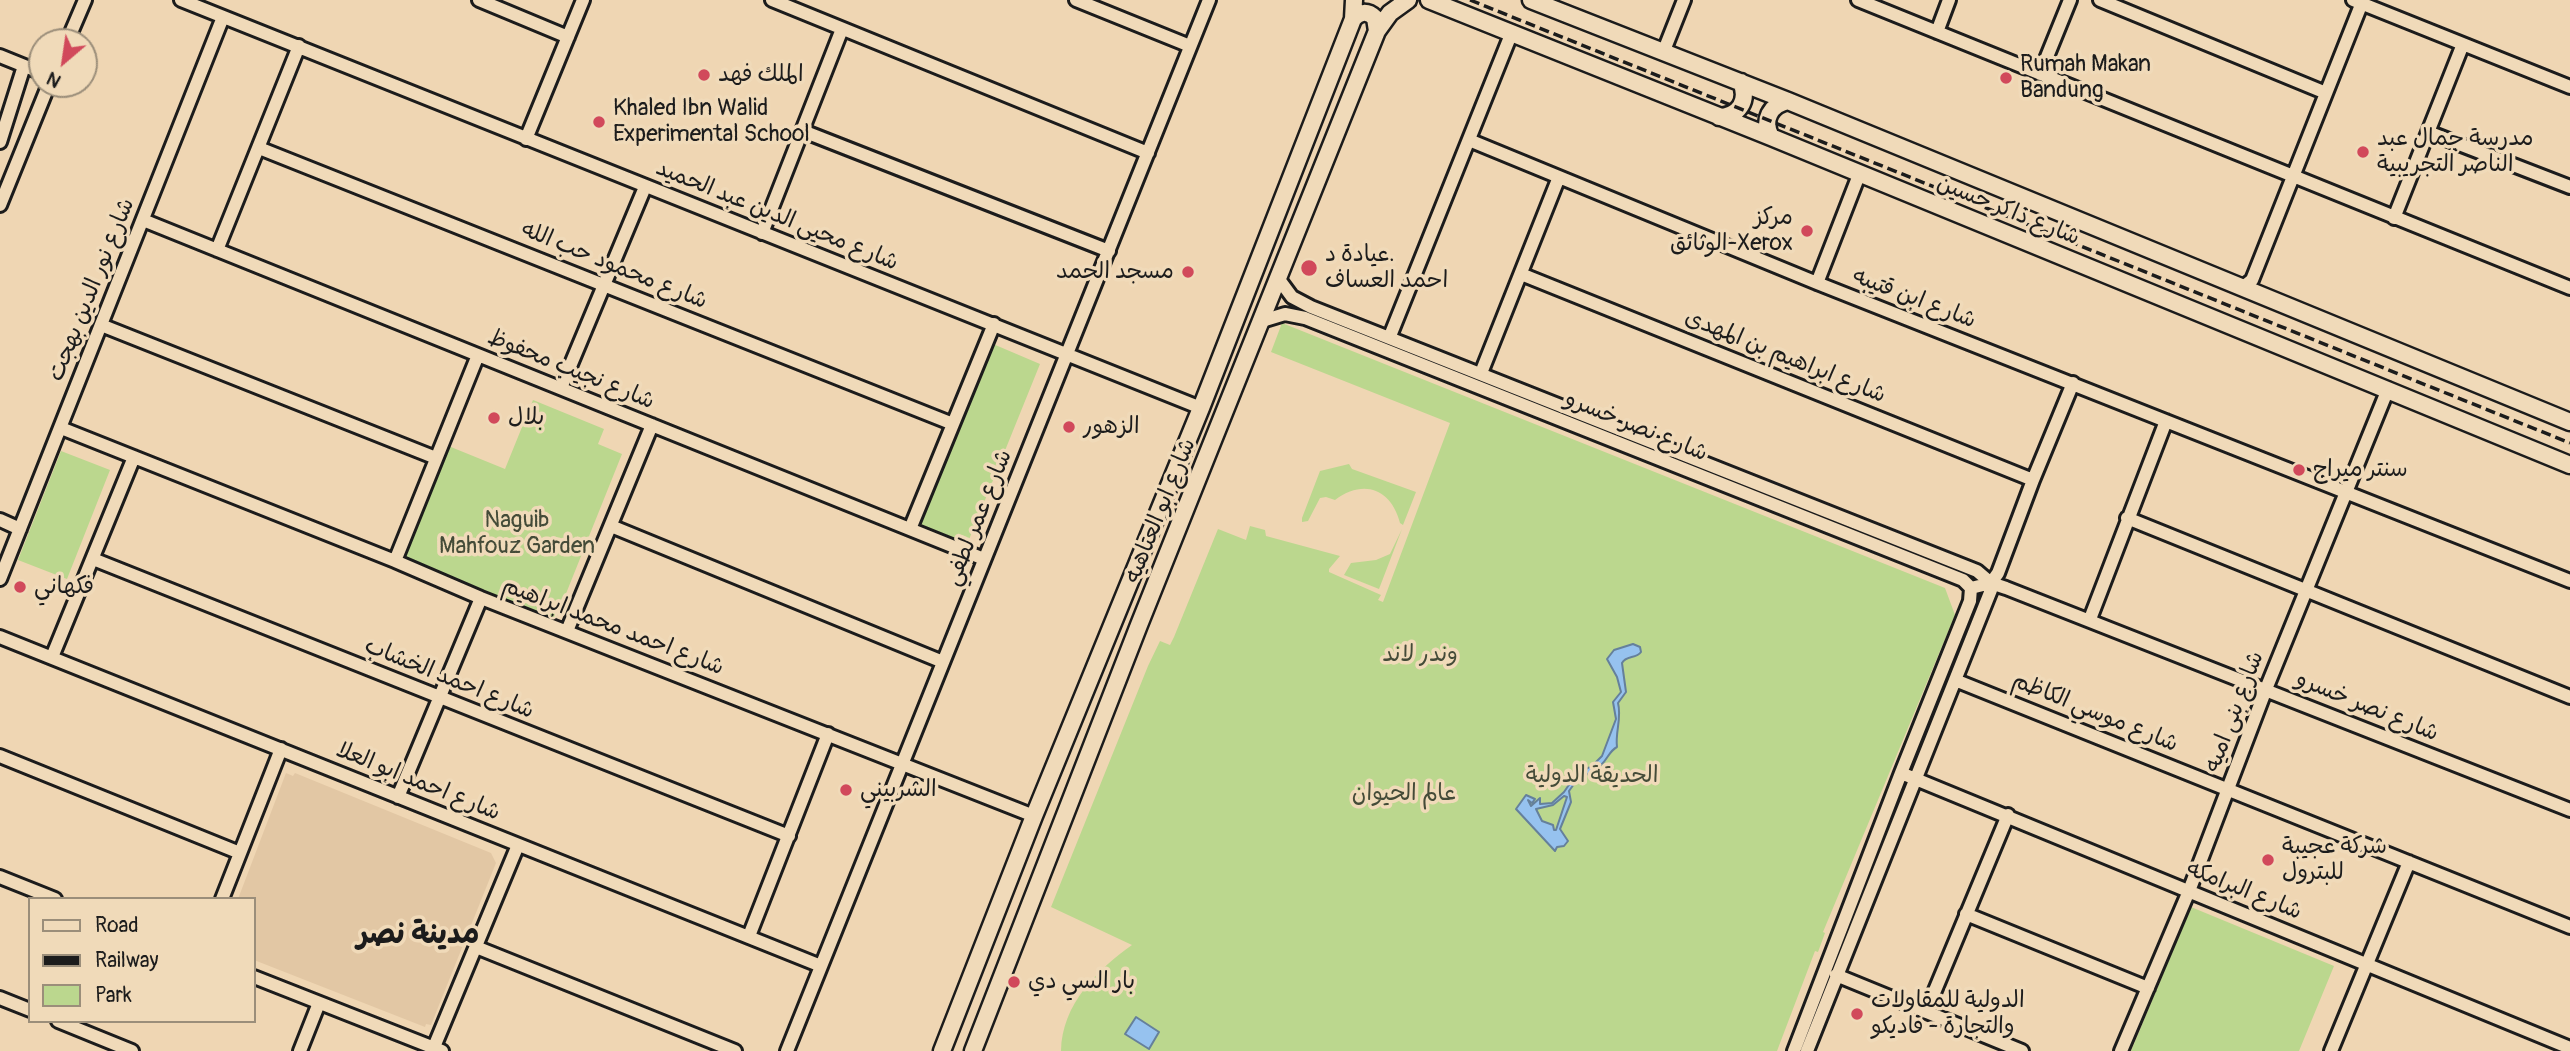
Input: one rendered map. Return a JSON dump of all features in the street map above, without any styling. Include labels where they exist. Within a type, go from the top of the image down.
[{"type":"main road","name":"شارع ابو العتاهيه","points":[[942,1051],[1034,816],[1201,408],[1353,19],[1354,0]]},
{"type":"main road","name":"شارع ابو العتاهيه","points":[[973,1051],[1139,625],[1377,31],[1390,13],[1408,0]]},
{"type":"main road","name":"شارع ذاكر حسين","points":[[1429,0],[1771,137],[2570,465]]},
{"type":"main road","name":"شارع ذاكر حسين","points":[[1531,0],[1788,101],[2570,422]]},
{"type":"main road","points":[[1353,19],[1359,13],[1368,13],[1377,22],[1377,31]]},
{"type":"main road","points":[[1719,117],[1729,116],[1741,107],[1744,92],[1741,82]]},
{"type":"main road","points":[[1771,137],[1767,127],[1768,116],[1774,107],[1788,101]]},
{"type":"street","points":[[73,28],[85,0]]},
{"type":"street","name":"شارع محيى الدين عبد الحميد","points":[[181,0],[1201,408]]},
{"type":"street","points":[[479,0],[568,37]]},
{"type":"street","points":[[526,139],[583,0]]},
{"type":"street","points":[[772,0],[1148,153]]},
{"type":"street","points":[[1076,0],[1190,46]]},
{"type":"street","name":"شارع عمر لطفي","points":[[787,1051],[1209,0]]},
{"type":"street","points":[[1663,52],[1684,0]]},
{"type":"street","points":[[1858,0],[2570,288]]},
{"type":"street","points":[[1937,32],[1950,0]]},
{"type":"street","points":[[2040,74],[2070,0]]},
{"type":"street","points":[[2100,0],[2326,93]]},
{"type":"street","points":[[2242,288],[2252,280],[2326,93],[2359,1],[2570,86]]},
{"type":"street","name":"شارع نور الدين بهجت","points":[[0,579],[223,17]]},
{"type":"street","points":[[762,233],[842,29]]},
{"type":"street","points":[[1390,337],[1512,33]]},
{"type":"street","points":[[2394,218],[2463,44]]},
{"type":"street","points":[[217,250],[299,46]]},
{"type":"street","points":[[0,56],[28,68]]},
{"type":"street","points":[[0,142],[24,66]]},
{"type":"street","points":[[0,205],[43,98]]},
{"type":"street","points":[[0,106],[8,121]]},
{"type":"street","points":[[803,131],[1109,251]]},
{"type":"street","points":[[2428,132],[2570,187]]},
{"type":"street","name":"شارع ابن قتيبه","points":[[1469,140],[1817,283],[2570,581]]},
{"type":"street","name":"شارع محمود حب الله","points":[[259,148],[953,424]]},
{"type":"street","points":[[1817,283],[1859,174]]},
{"type":"street","points":[[1481,373],[1559,177]]},
{"type":"street","points":[[561,388],[645,187]]},
{"type":"street","name":"شارع نجيب محفوظ","points":[[143,220],[984,559]]},
{"type":"street","name":"شارع ابراهيم بن المهدى","points":[[1521,274],[2033,480]]},
{"type":"street","name":"شارع نصر خسرو","points":[[1278,278],[1308,313],[1968,578],[1982,573],[1995,578],[2006,587],[2570,810]]},
{"type":"street","name":"شارع نصر خسرو","points":[[1262,321],[1284,314],[1308,313],[1390,337],[1968,578]]},
{"type":"street","points":[[910,529],[993,324]]},
{"type":"street","points":[[101,325],[436,458]]},
{"type":"street","points":[[395,561],[478,355]]},
{"type":"street","points":[[1807,1051],[2073,383]]},
{"type":"street","name":"شارع بنى اميه","points":[[2121,1051],[2189,891],[2266,689],[2388,389]]},
{"type":"street","points":[[2090,620],[2166,421]]},
{"type":"street","points":[[567,631],[652,425]]},
{"type":"street","name":"شارع احمد محمد ابراهيم","points":[[61,428],[481,598],[1034,816]]},
{"type":"street","points":[[52,657],[134,457]]},
{"type":"street","points":[[2127,518],[2570,697]]},
{"type":"street","points":[[0,520],[20,529]]},
{"type":"street","points":[[611,526],[943,663]]},
{"type":"street","name":"شارع احمد الخشاب","points":[[93,559],[789,836]]},
{"type":"street","points":[[1794,1051],[1970,601],[1968,578],[1995,578]]},
{"type":"street","points":[[398,797],[481,598]]},
{"type":"street","name":"شارع احمد ابو العلا","points":[[0,637],[821,966]]},
{"type":"street","name":"شارع موسي الكاظم","points":[[1955,680],[2570,927]]},
{"type":"street","points":[[748,936],[828,734]]},
{"type":"street","points":[[223,897],[281,749]]},
{"type":"street","points":[[0,756],[240,853]]},
{"type":"street","name":"شارع البرامكه","points":[[1901,773],[2367,964],[2545,1045],[2570,1048]]},
{"type":"street","points":[[1926,1012],[2008,815]]},
{"type":"street","points":[[256,978],[438,1049],[518,845]]},
{"type":"street","points":[[2332,1051],[2409,862]]},
{"type":"street","points":[[0,877],[50,897]]},
{"type":"street","points":[[1966,914],[2148,988]]},
{"type":"street","points":[[476,947],[735,1051]]},
{"type":"street","points":[[1836,975],[2022,1051]]},
{"type":"street","points":[[0,998],[28,1009]]},
{"type":"street","points":[[300,1051],[319,1003]]},
{"type":"street","points":[[63,1023],[132,1051]]},
{"type":"shaded area","points":[[286,773],[293,776],[295,773],[491,853],[496,863],[431,1025],[426,1024],[425,1027],[256,961],[256,897],[239,897]]},
{"type":"green space","name":"الحديقة الدولية","points":[[1282,323],[1945,588],[1955,615],[1823,932],[1825,933],[1818,952],[1815,951],[1777,1051],[1061,1051],[1063,1034],[1075,1003],[1094,977],[1132,945],[1051,907],[1148,666],[1160,641],[1170,645],[1218,529],[1246,540],[1250,526],[1265,530],[1266,536],[1340,556],[1329,572],[1381,595],[1378,600],[1383,602],[1450,423],[1271,352]]},
{"type":"green space","points":[[986,341],[1040,364],[966,547],[914,524]]},
{"type":"green space","name":"Naguib Mahfouz Garden","points":[[533,400],[604,429],[598,444],[622,454],[555,621],[400,557],[446,445],[505,469]]},
{"type":"green space","points":[[61,451],[110,470],[67,579],[18,560]]},
{"type":"green space","points":[[1349,464],[1352,469],[1416,492],[1403,525],[1383,495],[1375,490],[1365,489],[1345,494],[1335,500],[1320,498],[1308,521],[1302,522],[1320,471]]},
{"type":"green space","points":[[1402,529],[1379,589],[1344,575],[1351,563],[1376,560],[1390,554]]},
{"type":"green space","points":[[2191,907],[2334,966],[2299,1051],[2131,1051]]},
{"type":"water","points":[[1633,644],[1640,647],[1641,652],[1622,663],[1626,692],[1618,703],[1617,747],[1601,765],[1569,791],[1571,802],[1560,829],[1568,841],[1555,851],[1516,809],[1526,795],[1535,799],[1532,803],[1528,800],[1531,806],[1540,798],[1540,804],[1552,803],[1575,776],[1602,756],[1616,719],[1613,702],[1621,692],[1617,677],[1607,659],[1614,650]],"holes":[[[1564,796],[1567,797],[1556,830],[1554,830],[1553,825],[1542,821],[1536,809],[1553,805]]]},
{"type":"water","points":[[1136,1017],[1159,1032],[1149,1049],[1125,1034]]},
{"type":"railway","points":[[1470,0],[2570,443]]},
{"type":"place","name":"الملك فهد","points":[[704,75]]},
{"type":"place","name":"Rumah Makan Bandung","points":[[2006,78]]},
{"type":"place","name":"Khaled Ibn Walid Experimental School","points":[[599,122]]},
{"type":"place","name":"مدرسة جمال عبد الناصر التجريبية","points":[[2363,152]]},
{"type":"place","name":"مركز الوثائق-Xerox","points":[[1807,231]]},
{"type":"place","name":"عيادة د. احمد العساف","points":[[1309,268]]},
{"type":"place","name":"مسجد الحمد","points":[[1188,272]]},
{"type":"place","name":"بلال","points":[[494,418]]},
{"type":"place","name":"الزهور","points":[[1069,427]]},
{"type":"place","name":"سنتر ميراج","points":[[2299,470]]},
{"type":"place","name":"فكهاني","points":[[20,587]]},
{"type":"place","name":"الشربيني","points":[[846,790]]},
{"type":"place","name":"شركة عجيبة للبترول","points":[[2268,860]]},
{"type":"place","name":"بار السي دي","points":[[1014,982]]},
{"type":"place","name":"الدولية للمقاولات والتجارة - فاديكو","points":[[1857,1014]]},
{"type":"district","name":"مدينة نصر","points":[[418,935]]},
{"type":"park label","name":"وندر لاند","points":[[1420,655]]},
{"type":"park label","name":"عالم الحيوان","points":[[1404,794]]}]
